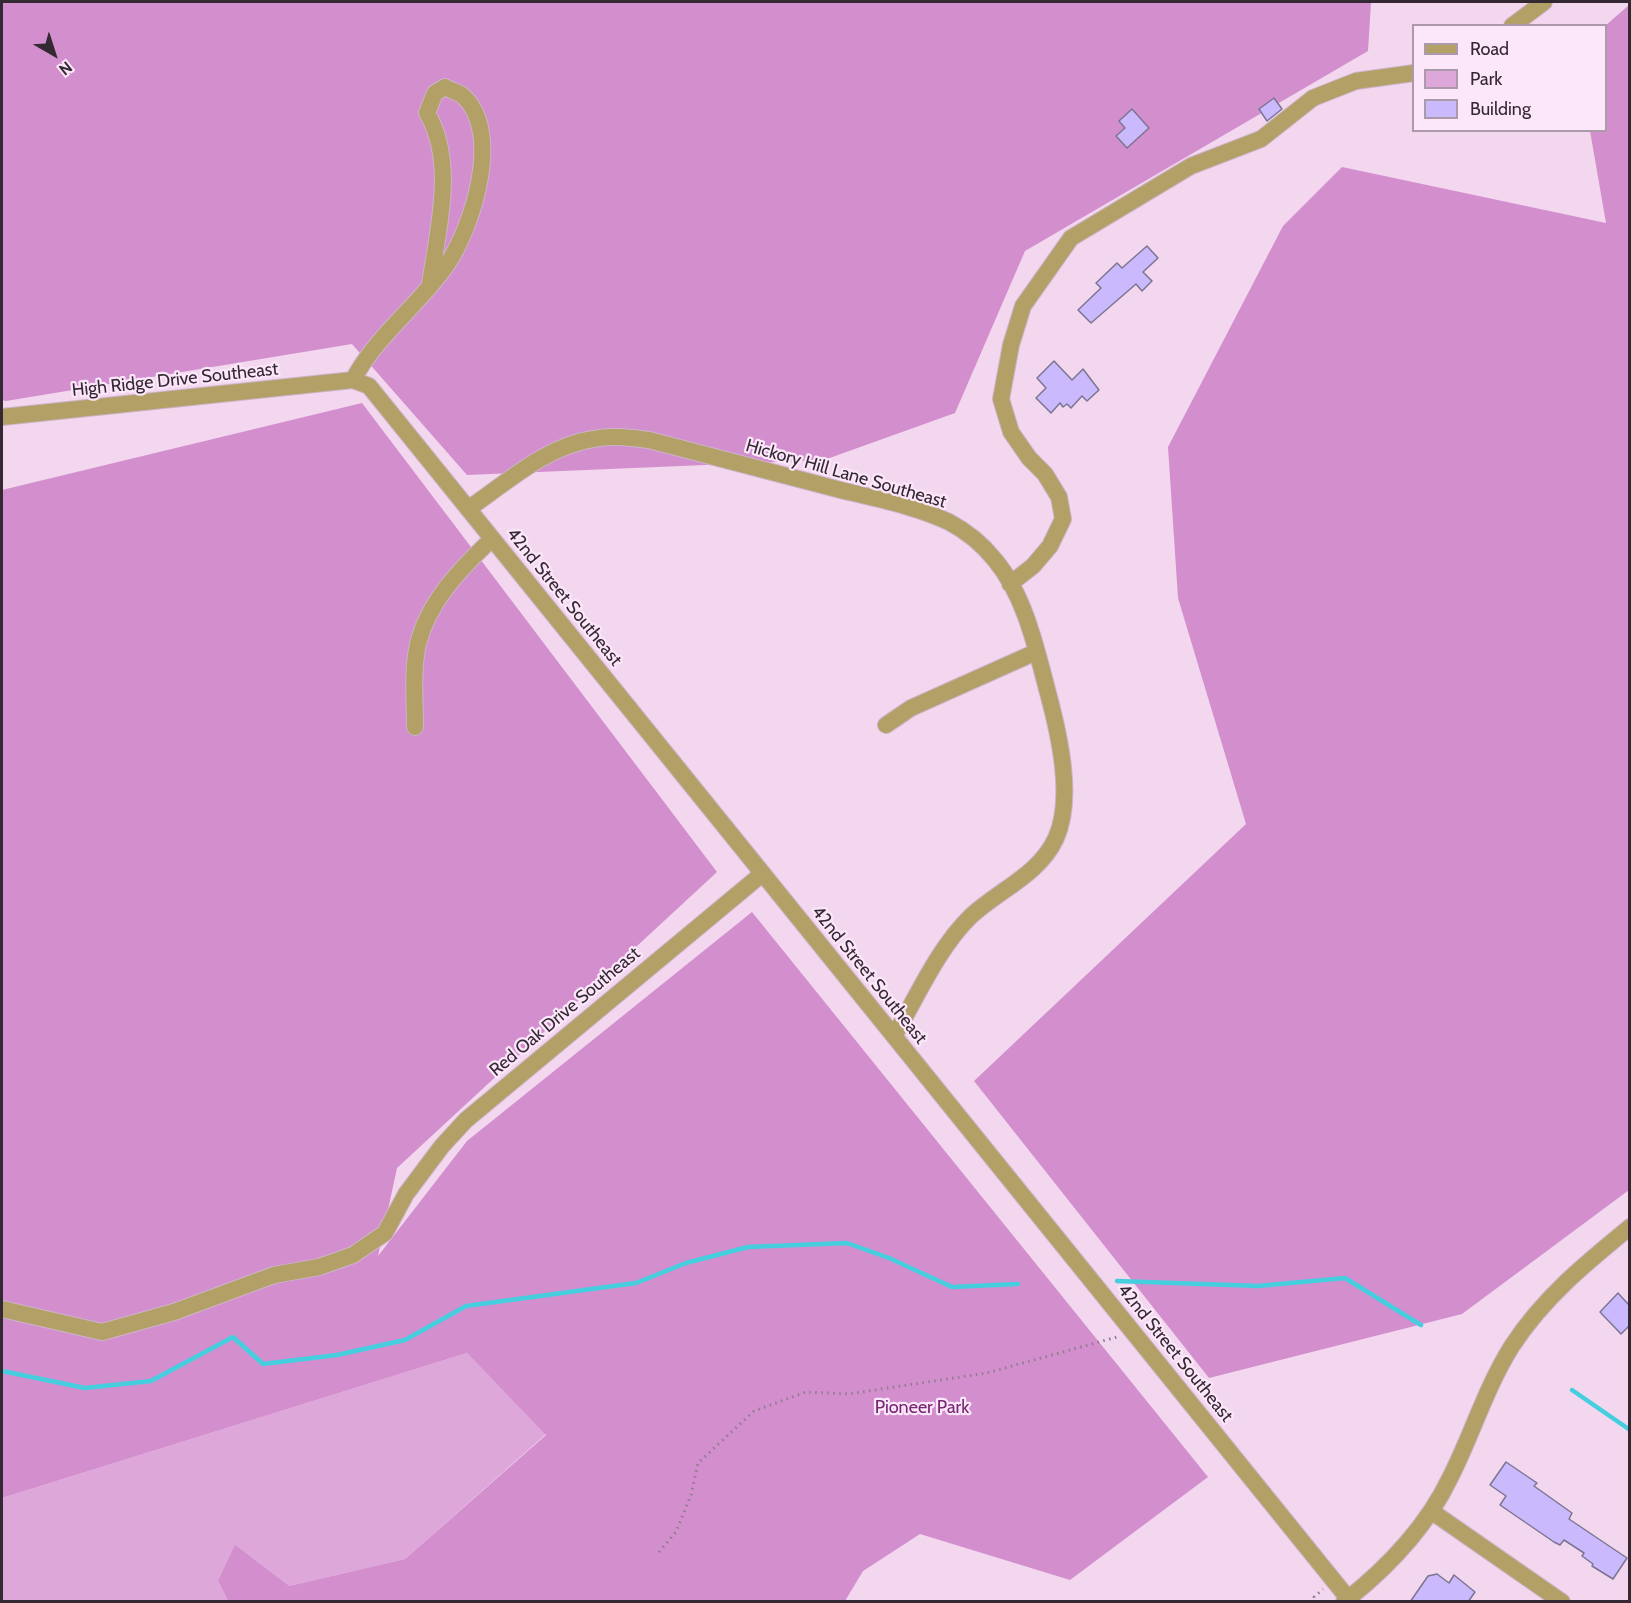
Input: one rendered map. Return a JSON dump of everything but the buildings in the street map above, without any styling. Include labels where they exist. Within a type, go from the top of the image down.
[{"type":"street","points":[[1515,24],[1544,2]]},
{"type":"street","points":[[1010,584],[1033,566],[1050,546],[1063,519],[1059,497],[1011,432],[1002,399],[1011,345],[1023,306],[1071,238],[1191,166],[1261,140],[1313,98],[1356,81],[1412,73]]},
{"type":"street","points":[[353,380],[363,361],[446,267],[464,234],[478,182],[483,145],[476,115],[462,96],[445,87],[435,93],[427,112],[435,126],[442,152],[442,187],[430,284]]},
{"type":"street","name":"High Ridge Drive Southeast","points":[[2,417],[353,380]]},
{"type":"street","name":"42nd Street Southeast","points":[[353,380],[369,386],[1348,1600]]},
{"type":"street","name":"Hickory Hill Lane Southeast","points":[[468,509],[558,450],[592,439],[621,437],[649,440],[902,506],[949,522],[974,538],[996,561],[1010,584],[1036,652],[1056,722],[1064,790],[1063,816],[1056,839],[1037,866],[972,915],[952,938],[894,1036]]},
{"type":"street","points":[[415,727],[414,673],[418,643],[429,616],[461,570],[492,539]]},
{"type":"street","points":[[886,725],[911,708],[1036,652]]},
{"type":"street","name":"Red Oak Drive Southeast","points":[[2,1309],[102,1332],[209,1299],[274,1275],[295,1269],[319,1268],[369,1247],[385,1233],[406,1194],[442,1146],[466,1120],[762,874]]},
{"type":"street","points":[[1348,1600],[1381,1570],[1431,1511],[1450,1480],[1494,1378],[1512,1346],[1539,1310],[1573,1274],[1628,1231]]},
{"type":"street","points":[[1431,1511],[1562,1602]]},
{"type":"path","points":[[659,1552],[676,1532],[691,1495],[698,1463],[754,1411],[807,1392],[848,1394],[987,1373],[1133,1332]]},
{"type":"path","points":[[1310,1602],[1324,1588]]},
{"type":"path","points":[[1314,1597],[1318,1602]]},
{"type":"green space","points":[[2,2],[1371,2],[1368,51],[1025,251],[955,413],[824,460],[467,475],[352,344],[2,400]]},
{"type":"green space","points":[[1629,5],[1629,1190],[1462,1314],[1209,1378],[974,1081],[1246,824],[1178,598],[1168,447],[1283,226],[1342,167],[1606,223],[1590,132],[1607,132],[1607,24]]},
{"type":"green space","name":"Pioneer Park","points":[[362,403],[717,872],[397,1168],[378,1256],[467,1141],[752,912],[1208,1477],[1070,1580],[920,1534],[863,1571],[845,1601],[228,1601],[218,1581],[235,1545],[289,1586],[405,1559],[546,1435],[467,1353],[2,1498],[2,490]]},
{"type":"green space","points":[[467,1353],[546,1434],[405,1559],[289,1586],[218,1581],[228,1601],[2,1601],[2,1498]]},
{"type":"waterway","points":[[2,1371],[85,1388],[151,1381],[233,1337],[263,1364],[337,1355],[405,1340],[466,1306],[636,1283],[686,1263],[748,1247],[847,1243],[889,1258],[952,1287],[1018,1284]]},
{"type":"waterway","points":[[1117,1281],[1258,1286],[1345,1278],[1421,1325]]},
{"type":"waterway","points":[[1572,1390],[1630,1430]]}]
